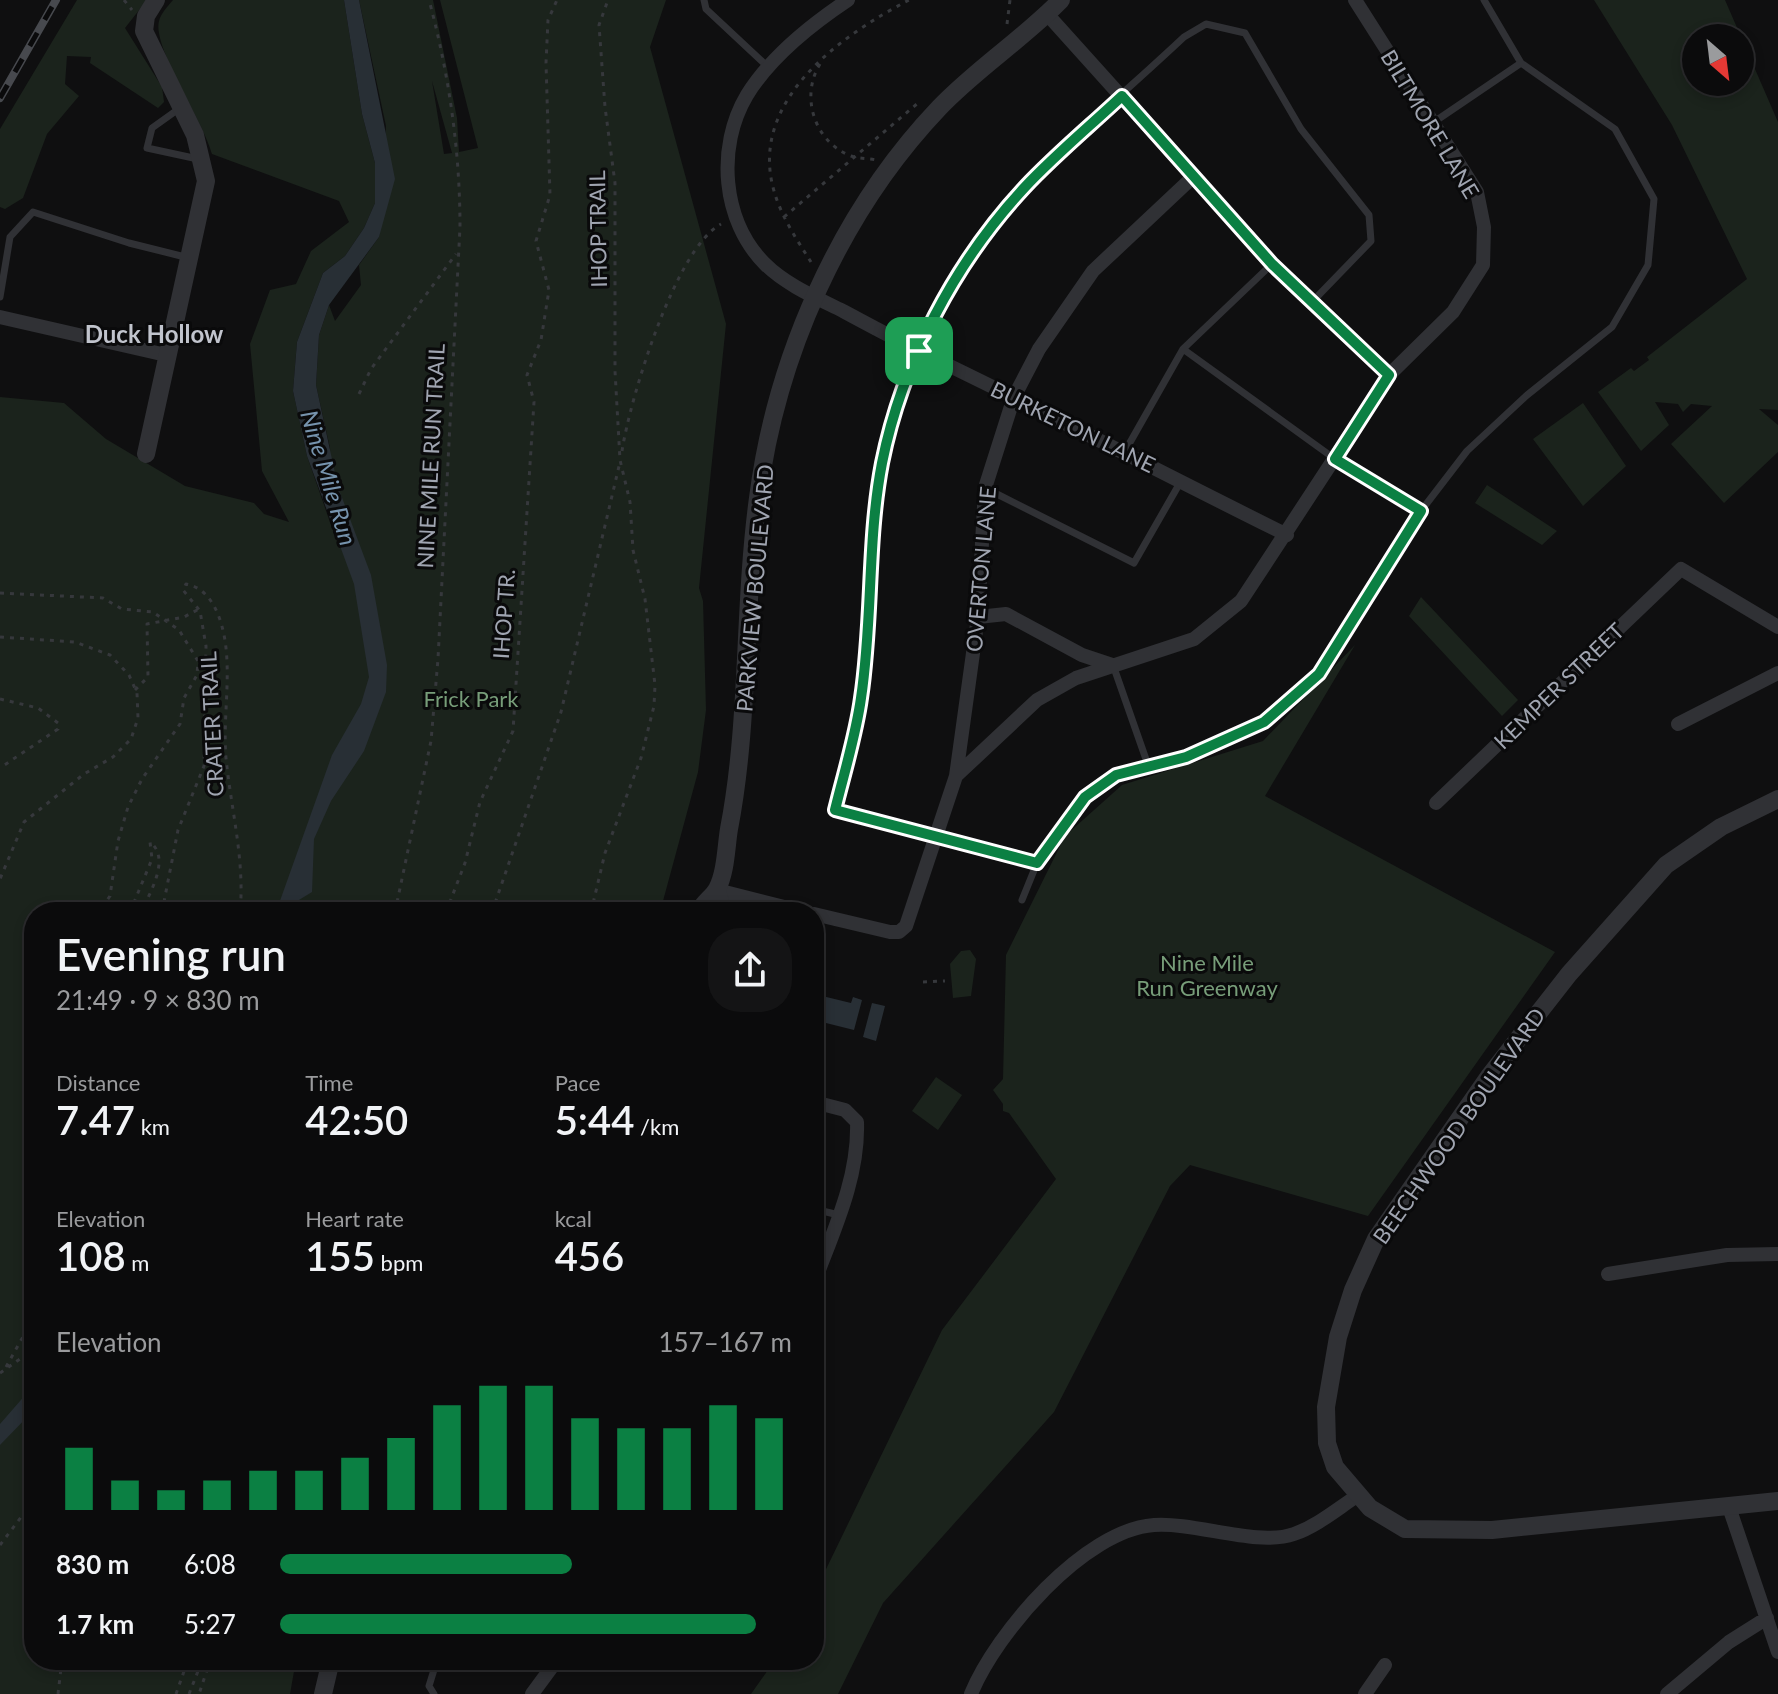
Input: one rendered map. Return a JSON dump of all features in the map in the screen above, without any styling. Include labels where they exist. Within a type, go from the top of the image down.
[{"type":"street","points":[[146,454],[166,355],[203,207],[206,181],[204,161],[182,107],[144,31],[146,16],[156,0]]},
{"type":"street","name":"BURKETON LANE","points":[[848,0],[805,33],[769,67],[747,95],[733,128],[726,166],[736,218],[749,243],[766,265],[820,290],[919,351],[1287,535]]},
{"type":"street","name":"BILTMORE LANE","points":[[956,776],[1011,721],[1037,700],[1076,678],[1194,639],[1241,601],[1389,375],[1453,312],[1483,265],[1484,227],[1477,192],[1355,0]]},
{"type":"street","points":[[1054,7],[1122,96],[1272,264],[1389,375]]},
{"type":"street","name":"PARKVIEW BOULEVARD","points":[[720,902],[717,890],[734,806],[745,711],[758,499],[770,432],[793,350],[820,290],[874,191],[904,148],[939,108],[992,58],[1054,7]]},
{"type":"street","name":"OVERTON LANE","points":[[824,916],[899,932],[911,914],[956,776],[978,617],[985,488],[1014,397],[1039,349],[1093,271],[1194,176]]},
{"type":"street","points":[[0,317],[166,355]]},
{"type":"street","name":"KEMPER STREET","points":[[1436,803],[1681,569],[1778,627]]},
{"type":"street","points":[[978,617],[1006,614],[1082,655],[1113,665]]},
{"type":"street","points":[[1678,724],[1778,673]]},
{"type":"street","name":"BEECHWOOD BOULEVARD","points":[[1778,799],[1721,827],[1666,865],[1569,974],[1490,1075],[1376,1239],[1353,1290],[1338,1337],[1326,1407],[1327,1443],[1335,1467],[1370,1508],[1405,1529],[1492,1530],[1778,1501]]},
{"type":"street","points":[[717,890],[764,902]]},
{"type":"street","name":"PARKVIEW BOULEVARD","points":[[707,902],[717,890]]},
{"type":"street","points":[[824,1105],[845,1110],[857,1122],[850,1182],[824,1257]]},
{"type":"street","points":[[1608,1274],[1727,1255],[1778,1254]]},
{"type":"street","points":[[971,1694],[988,1662],[1037,1599],[1066,1568],[1105,1540],[1139,1527],[1177,1524],[1280,1537],[1306,1529],[1357,1496]]},
{"type":"street","points":[[1729,1507],[1778,1652]]},
{"type":"street","points":[[1667,1694],[1729,1642],[1767,1618]]},
{"type":"street","points":[[1365,1694],[1385,1665]]},
{"type":"street","points":[[323,1694],[329,1670]]},
{"type":"street","points":[[532,1694],[550,1670]]},
{"type":"lane","points":[[704,0],[706,9],[769,67]]},
{"type":"lane","points":[[1022,900],[1037,863],[1085,797],[1116,775],[1186,757],[1264,722],[1319,674],[1421,511],[1467,451],[1526,396],[1612,327],[1648,265],[1654,199],[1615,129],[1521,63],[1484,0]]},
{"type":"lane","points":[[1037,863],[938,834],[835,810],[861,698],[872,540],[882,463],[919,351],[945,298],[984,235],[1026,186],[1184,37],[1206,24],[1245,33],[1301,129],[1369,215],[1371,241],[1311,303]]},
{"type":"lane","points":[[1431,124],[1521,63]]},
{"type":"lane","points":[[182,107],[152,128],[147,148],[204,161]]},
{"type":"lane","points":[[0,297],[10,237],[33,212],[191,259]]},
{"type":"lane","points":[[1124,453],[1183,349],[1272,264]]},
{"type":"lane","points":[[1183,349],[1335,459],[1421,511]]},
{"type":"lane","points":[[985,488],[1134,563],[1181,481]]},
{"type":"lane","points":[[1113,665],[1148,765]]},
{"type":"lane","points":[[824,1211],[840,1215]]},
{"type":"lane","points":[[434,1670],[429,1686],[434,1694]]},
{"type":"path","points":[[124,0],[133,12]]},
{"type":"path","name":"NINE MILE RUN TRAIL","points":[[397,902],[417,818],[432,728],[460,185],[446,77],[429,0]]},
{"type":"path","name":"IHOP TR.","points":[[450,902],[465,863],[480,802],[513,731],[534,402],[527,375],[541,340],[549,290],[536,241],[550,195],[546,63],[548,20],[557,0]]},
{"type":"path","name":"IHOP TRAIL","points":[[608,0],[599,25],[615,183],[615,371],[620,460]]},
{"type":"path","points":[[820,290],[784,217],[770,172],[774,127],[795,87],[822,61],[869,23],[909,0]]},
{"type":"path","points":[[1007,25],[1010,0]]},
{"type":"path","points":[[822,61],[810,87],[812,114],[832,143],[855,157],[876,160]]},
{"type":"path","points":[[784,217],[923,99]]},
{"type":"path","points":[[495,902],[561,712],[628,414],[687,259],[711,230],[736,218]]},
{"type":"path","points":[[359,394],[371,369],[456,254]]},
{"type":"path","points":[[593,902],[605,853],[641,758],[654,706],[650,635],[633,550],[630,502],[620,460]]},
{"type":"path","name":"CRATER TRAIL","points":[[164,902],[178,830],[204,766],[207,670],[199,609],[183,590],[186,584],[209,597],[220,618],[226,648],[226,756],[239,849],[240,902]]},
{"type":"path","points":[[0,593],[103,598],[122,609],[153,612],[168,620]]},
{"type":"path","points":[[135,690],[148,677],[147,624],[199,609]]},
{"type":"path","name":"CRATER TRAIL","points":[[106,902],[110,896],[118,841],[128,807],[142,779],[180,724],[184,698],[197,675],[198,661],[189,642],[168,620]]},
{"type":"path","points":[[0,637],[75,642],[110,655],[129,675],[135,690],[138,718],[131,739],[113,757],[84,774],[50,805],[24,822],[0,879]]},
{"type":"path","points":[[0,699],[38,708],[58,723],[58,729],[0,768]]},
{"type":"path","points":[[134,902],[152,859],[150,842],[157,848],[160,863],[145,902]]},
{"type":"path","points":[[923,982],[945,981]]},
{"type":"path","points":[[6,1367],[24,1335]]},
{"type":"path","points":[[0,1373],[24,1355]]},
{"type":"path","points":[[0,1545],[24,1513]]},
{"type":"path","points":[[58,1694],[61,1670]]},
{"type":"path","points":[[176,1694],[184,1670]]},
{"type":"path","points":[[189,1694],[198,1670]]},
{"type":"path","points":[[199,1694],[207,1670]]},
{"type":"green space","points":[[77,0],[147,0],[125,28],[162,87],[164,102],[158,108],[90,63],[91,57],[67,56],[65,84],[79,96],[47,134],[23,198],[5,209],[0,207],[0,129]]},
{"type":"green space","name":"Frick Park","points":[[173,0],[344,0],[362,114],[375,163],[375,203],[364,228],[345,256],[323,273],[297,342],[293,391],[307,456],[332,528],[330,448],[316,385],[319,335],[329,305],[335,321],[361,285],[359,265],[379,237],[386,126],[359,0],[433,0],[457,118],[459,152],[478,148],[440,0],[666,0],[650,47],[726,324],[699,588],[703,601],[706,710],[698,772],[663,902],[24,902],[24,1670],[294,1670],[290,1694],[0,1694],[0,397],[64,403],[106,439],[185,486],[254,503],[264,514],[289,522],[262,471],[250,344],[270,290],[296,284],[311,251],[349,222],[339,201],[212,154],[163,48],[159,21]],"holes":[[[432,81],[452,153],[444,154]]]},
{"type":"green space","points":[[1594,0],[1725,0],[1735,24],[1682,24],[1682,96],[1754,96],[1754,67],[1778,122],[1778,410],[1759,409],[1778,425],[1778,452],[1724,503],[1671,444],[1712,406],[1691,404],[1683,412],[1678,404],[1655,402],[1669,425],[1641,451],[1598,392],[1631,368],[1634,371],[1649,360],[1647,357],[1747,279],[1672,125]]},
{"type":"green space","points":[[1583,403],[1626,466],[1583,506],[1533,439]]},
{"type":"green space","points":[[1487,485],[1557,531],[1542,545],[1475,503]]},
{"type":"green space","points":[[1421,597],[1518,700],[1502,716],[1409,616]]},
{"type":"green space","name":"Nine Mile Run Greenway","points":[[1355,645],[1265,796],[1555,952],[1368,1216],[1190,1165],[1170,1186],[1054,1412],[883,1603],[838,1694],[751,1694],[768,1670],[824,1670],[824,1573],[942,1330],[1056,1179],[1009,1113],[1003,1111],[1003,1104],[993,1090],[1003,1079],[1006,955],[1065,836],[1122,785],[1263,741]]},
{"type":"green space","points":[[970,950],[976,959],[971,996],[953,998],[950,964],[961,951]]},
{"type":"green space","points":[[936,1077],[962,1095],[938,1130],[912,1111]]},
{"type":"water","name":"Nine Mile Run","points":[[344,0],[359,0],[395,179],[379,237],[329,305],[319,335],[316,385],[338,487],[371,575],[387,665],[386,692],[364,751],[331,801],[314,839],[312,892],[296,902],[280,902],[332,755],[361,704],[369,677],[354,584],[307,456],[293,391],[297,342],[323,273],[345,256],[364,228],[375,203],[375,163],[362,114]]},
{"type":"water","points":[[824,996],[851,1003],[853,997],[862,1000],[854,1030],[824,1022]]},
{"type":"water","points":[[872,1003],[885,1006],[876,1041],[863,1037]]},
{"type":"water","points":[[24,1396],[24,1420],[0,1445],[0,1424]]},
{"type":"railway","points":[[0,98],[56,0]]},
{"type":"district","name":"Duck Hollow","points":[[154,335]]},
{"type":"route","points":[[1122,96],[1272,264],[1389,375],[1335,459],[1421,511],[1319,674],[1264,722],[1186,757],[1116,775],[1085,797],[1037,863],[938,834],[835,810],[861,698],[872,540],[882,463],[919,351],[945,298],[984,235],[1026,186],[1122,96]]}]
